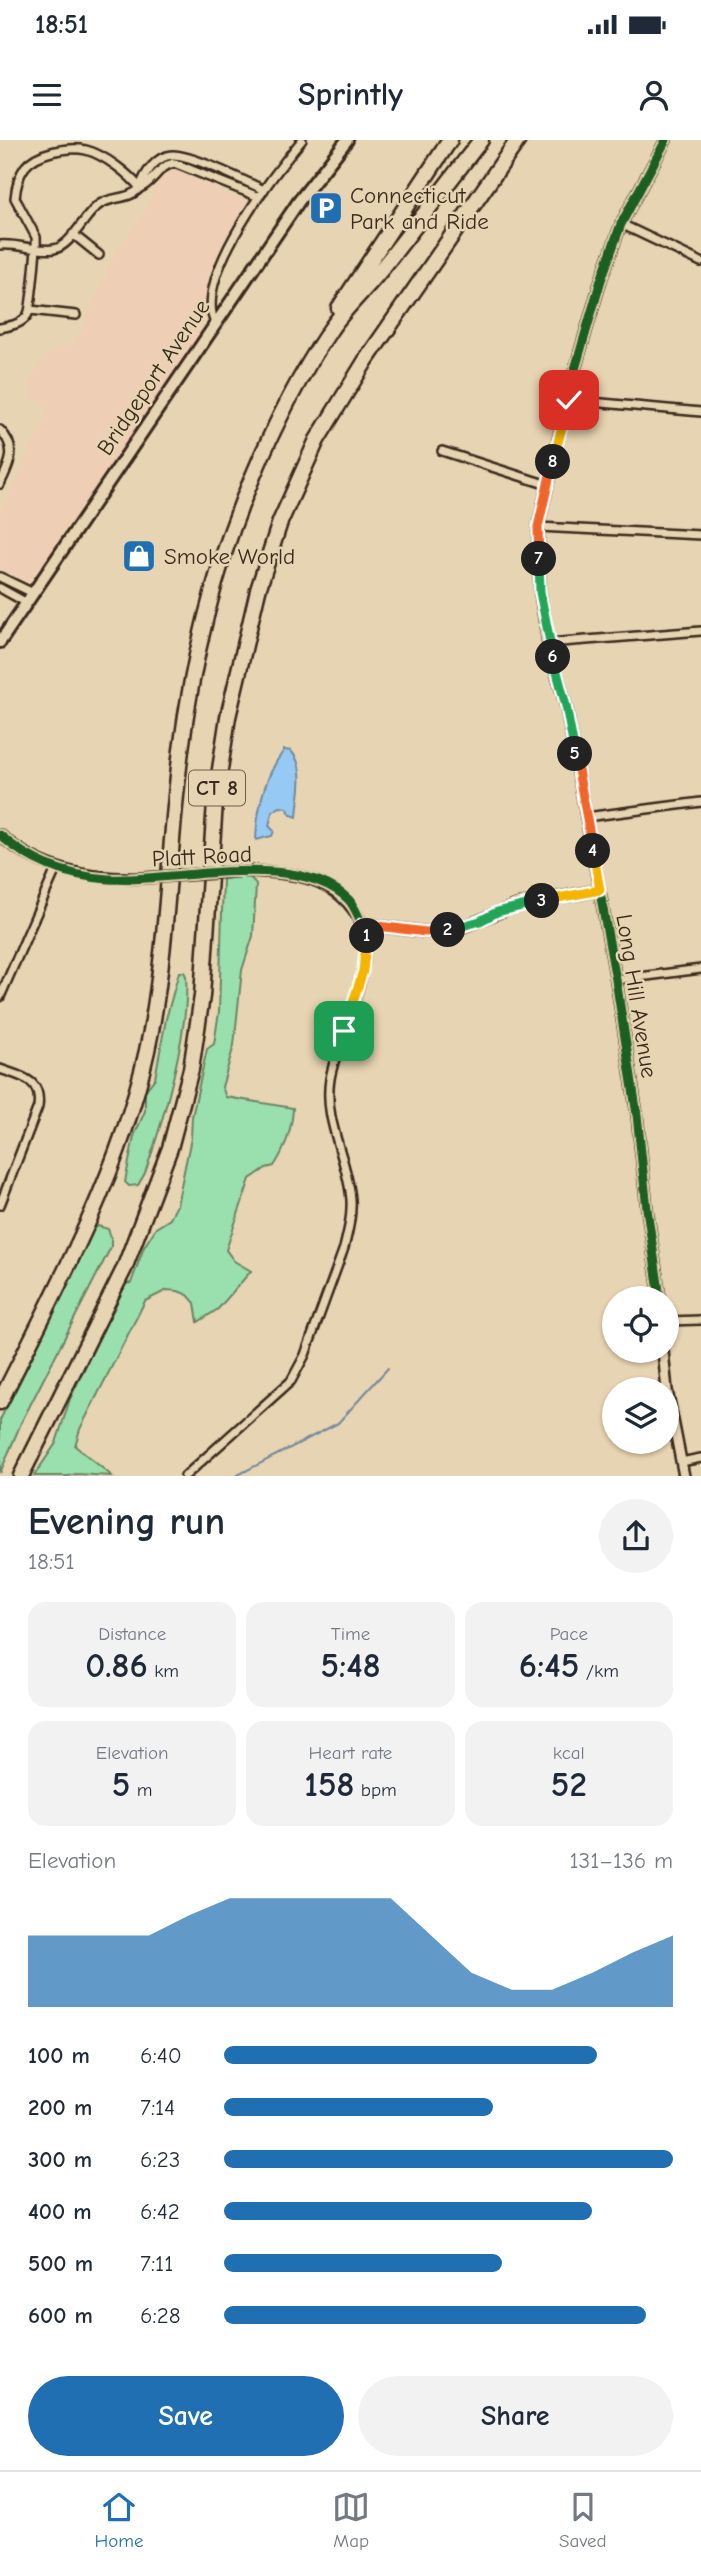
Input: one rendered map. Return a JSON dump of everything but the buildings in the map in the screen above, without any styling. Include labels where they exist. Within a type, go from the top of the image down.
[{"type":"highway","points":[[333,326],[340,306],[450,140]]},
{"type":"highway","name":"CT 8","points":[[0,1402],[74,1254],[107,1177],[132,1108],[153,1020],[162,954],[180,752],[191,684],[204,624],[223,559],[251,479],[271,435],[333,326],[378,274],[481,140]]},
{"type":"highway","name":"CT 8","points":[[20,1476],[124,1269],[170,1148],[191,1069],[202,996],[215,802],[228,717],[258,590],[280,522],[317,440],[366,360],[518,140]]},
{"type":"main road","name":"Bridgeport Avenue","points":[[0,642],[299,201],[346,140]]},
{"type":"street","points":[[215,323],[212,316],[214,279],[226,253],[259,197],[302,140]]},
{"type":"street","name":"Long Hill Avenue","points":[[658,1286],[637,1115],[616,980],[566,706],[548,643],[540,592],[538,527],[597,292],[621,224],[666,140]]},
{"type":"street","points":[[0,328],[19,323],[30,310],[35,233],[15,198],[23,169],[40,156],[74,149],[91,152],[121,171],[140,188]]},
{"type":"street","points":[[0,245],[54,249],[60,247],[102,203],[127,197],[140,188],[142,180],[163,156],[264,190]]},
{"type":"street","points":[[181,160],[259,197]]},
{"type":"street","points":[[621,224],[701,262]]},
{"type":"street","points":[[73,234],[99,255]]},
{"type":"street","points":[[30,310],[76,315]]},
{"type":"street","points":[[569,400],[701,412]]},
{"type":"street","points":[[0,430],[9,441],[13,454],[0,484]]},
{"type":"street","points":[[442,451],[548,485]]},
{"type":"street","points":[[538,527],[701,535]]},
{"type":"street","points":[[0,577],[30,598]]},
{"type":"street","points":[[0,588],[30,598]]},
{"type":"street","points":[[548,643],[701,631]]},
{"type":"street","points":[[586,817],[701,802]]},
{"type":"street","name":"Platt Road","points":[[0,835],[19,851],[55,869],[96,877],[143,878],[245,871],[312,880],[328,886],[351,902],[362,924]]},
{"type":"street","points":[[0,997],[55,869]]},
{"type":"street","points":[[185,1476],[291,1381],[305,1355],[344,1248],[351,1198],[329,1107],[329,1087],[332,1068],[363,971],[367,939],[362,924],[426,932],[444,931],[472,924],[517,905],[600,890]]},
{"type":"street","points":[[616,980],[701,969]]},
{"type":"street","points":[[0,1069],[30,1080],[39,1096],[38,1107],[0,1205]]},
{"type":"street","points":[[679,1321],[701,1320]]},
{"type":"street","points":[[679,1452],[684,1476]]},
{"type":"street","points":[[681,1462],[701,1458]]},
{"type":"shaded area","points":[[173,168],[250,203],[208,275],[204,321],[198,337],[33,584],[28,585],[0,571],[0,515],[50,408],[33,397],[30,383],[43,356],[75,343],[117,248],[143,215],[161,174]]},
{"type":"green space","points":[[251,878],[256,885],[253,936],[242,970],[234,1045],[222,1087],[226,1097],[293,1108],[289,1131],[274,1166],[250,1179],[226,1250],[234,1261],[251,1271],[218,1309],[198,1322],[195,1303],[188,1295],[178,1291],[167,1290],[145,1301],[80,1429],[75,1446],[112,1476],[34,1476],[56,1443],[70,1399],[124,1284],[131,1283],[144,1247],[156,1228],[170,1219],[177,1205],[191,1138],[192,1117],[207,1049],[214,1044],[219,1012],[223,879]]},
{"type":"green space","points":[[179,972],[184,972],[186,976],[186,998],[174,1075],[145,1173],[138,1185],[129,1186],[125,1182],[134,1136],[145,1111],[145,1091],[155,1078],[166,1019]]},
{"type":"green space","points":[[98,1226],[108,1229],[111,1247],[21,1423],[0,1473],[0,1420],[92,1231]]},
{"type":"water","points":[[284,750],[291,751],[299,766],[297,817],[291,815],[287,808],[280,807],[272,812],[269,826],[274,831],[272,836],[256,840],[263,793]]},
{"type":"waterway","points":[[236,1476],[338,1423],[388,1368]]},
{"type":"cycle path","points":[[658,1286],[637,1115],[616,980],[566,706],[548,643],[540,592],[538,527],[573,376],[601,280],[621,224],[666,140]]},
{"type":"cycle path","points":[[0,835],[37,860],[78,875],[108,879],[234,872],[299,875],[327,884],[349,900],[362,924],[426,932],[463,927],[517,905],[600,890]]},
{"type":"place","name":"Connecticut Park and Ride","points":[[326,208]]},
{"type":"place","name":"Smoke World","points":[[139,556]]},
{"type":"route","points":[[344,1031],[363,971],[367,935],[362,924],[426,932],[444,931],[480,921],[517,905],[600,890],[566,706],[548,643],[540,592],[538,527],[569,400]]}]
